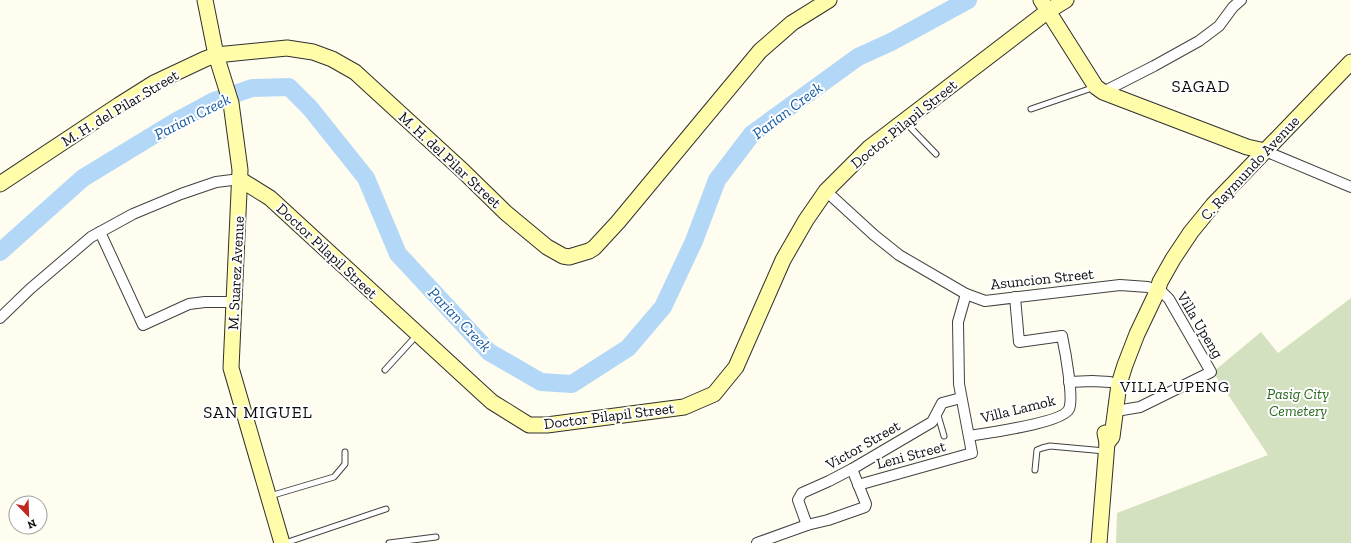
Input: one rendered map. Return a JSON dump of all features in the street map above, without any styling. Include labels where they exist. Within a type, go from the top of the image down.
[{"type":"street","name":"M. Suarez Avenue","points":[[205,0],[216,56],[229,97],[241,180],[231,368],[283,543]]},
{"type":"street","name":"M. H. del Pilar Street","points":[[0,184],[119,105],[149,87],[205,59],[216,56],[287,48],[313,52],[332,59],[355,72],[506,213],[547,247],[563,256],[569,257],[589,251],[613,228],[760,51],[792,22],[829,0]]},
{"type":"street","name":"Doctor Pilapil Street","points":[[241,180],[270,198],[492,402],[529,425],[547,425],[684,407],[714,394],[736,367],[783,260],[806,220],[826,191],[869,148],[1044,6],[1066,0]]},
{"type":"street","points":[[1099,90],[1154,66],[1199,41],[1219,26],[1233,7],[1241,0]]},
{"type":"street","points":[[1044,6],[1099,90],[1247,147],[1265,151],[1351,187]]},
{"type":"street","name":"C. Raymundo Avenue","points":[[1099,543],[1106,447],[1105,436],[1110,382],[1120,353],[1172,259],[1192,232],[1213,206],[1351,62]]},
{"type":"street","points":[[0,318],[30,289],[91,237],[133,214],[174,197],[216,182],[241,180]]},
{"type":"street","name":"Asuncion Street","points":[[826,191],[874,235],[899,255],[966,294],[985,301],[1120,285],[1148,287],[1157,286]]},
{"type":"street","points":[[100,232],[143,325],[189,304],[205,302],[234,302]]},
{"type":"street","name":"C. Raymundo Avenue","points":[[1106,447],[1112,437],[1119,384],[1125,365],[1157,286]]},
{"type":"street","name":"Villa Upeng","points":[[1116,410],[1140,407],[1211,372],[1169,299],[1157,286]]},
{"type":"street","points":[[966,294],[958,322],[959,384],[969,436]]},
{"type":"street","name":"Villa Lamok","points":[[969,436],[1015,429],[1056,418],[1068,411],[1070,408],[1069,382],[1062,336],[1020,342],[1015,297]]},
{"type":"street","name":"Villa Lamok","points":[[1069,382],[1110,382]]},
{"type":"street","name":"Victor Street","points":[[807,525],[798,500],[802,493],[852,469],[932,422],[942,403],[961,398]]},
{"type":"street","name":"Leni Street","points":[[858,485],[972,453],[969,436]]},
{"type":"street","points":[[757,543],[807,525],[828,520],[865,507],[866,504],[852,469]]},
{"type":"lane","points":[[1031,109],[1085,92],[1099,90]]},
{"type":"lane","points":[[904,121],[936,154]]},
{"type":"lane","points":[[385,370],[418,334]]},
{"type":"lane","points":[[937,411],[944,436]]},
{"type":"lane","points":[[1035,470],[1037,450],[1042,448],[1050,446],[1106,447]]},
{"type":"lane","points":[[268,496],[334,476],[345,464],[345,452]]},
{"type":"lane","points":[[283,543],[386,509]]},
{"type":"lane","points":[[389,543],[436,537]]},
{"type":"green space","name":"Pasig City Cemetery","points":[[1351,298],[1351,543],[1116,543],[1117,513],[1268,455],[1213,372],[1261,332],[1278,353]]},
{"type":"waterway","name":"Parian Creek","points":[[0,252],[83,178],[175,122],[214,101],[252,88],[289,87],[310,108],[366,178],[398,254],[489,352],[541,382],[572,384],[628,348],[663,307],[694,241],[717,180],[752,134],[858,57],[891,42],[968,0]]},
{"type":"district","name":"SAGAD","points":[[1201,86]]},
{"type":"district","name":"VILLA UPENG","points":[[1175,386]]},
{"type":"district","name":"SAN MIGUEL","points":[[258,412]]}]
